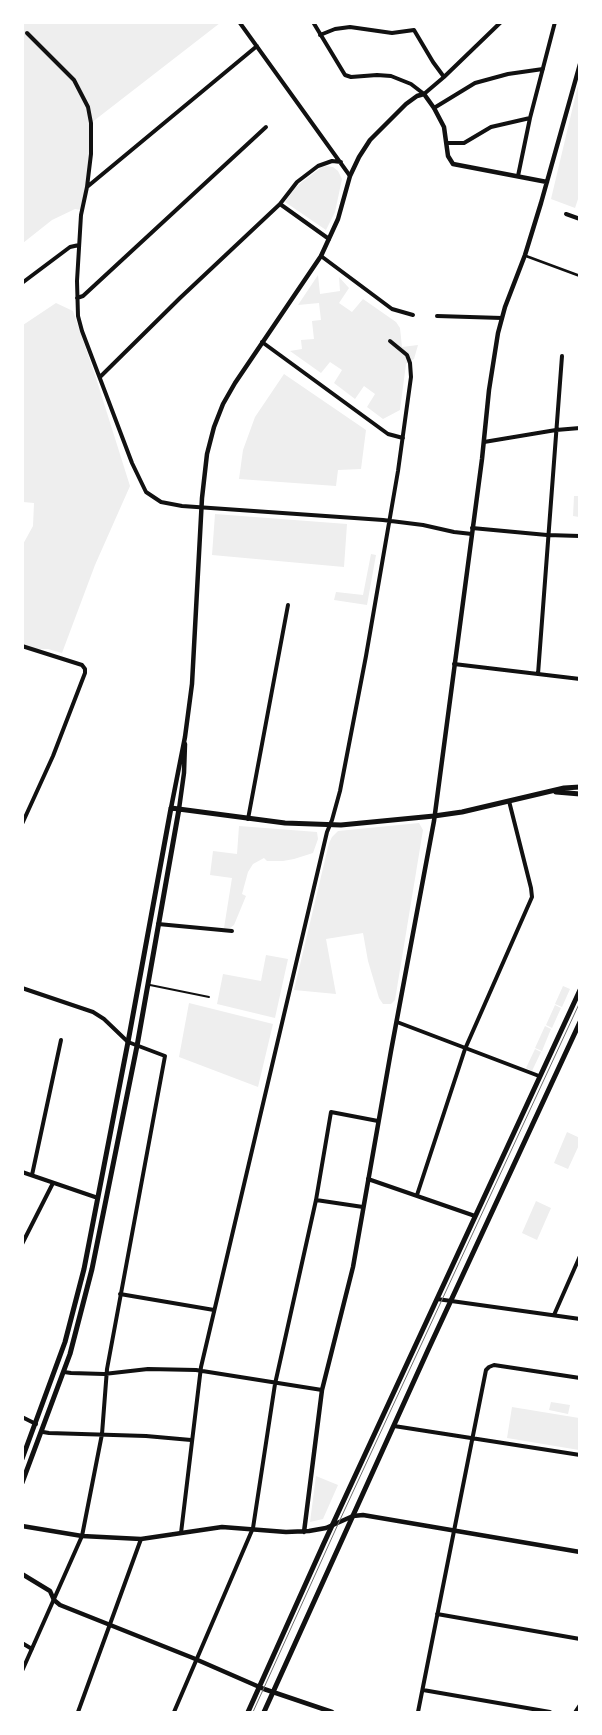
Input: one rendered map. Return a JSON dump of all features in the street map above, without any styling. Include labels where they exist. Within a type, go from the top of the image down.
[{"type":"main road","points":[[22,1458],[36,1424],[74,1311],[98,1198],[171,808],[248,819],[330,825],[434,816],[564,788],[580,787]]},
{"type":"main road","points":[[551,792],[580,794]]},
{"type":"main road","points":[[22,1483],[43,1432],[64,1372],[92,1269],[137,1046],[179,809]]},
{"type":"main road","points":[[248,1712],[332,1525],[580,990]]},
{"type":"main road","points":[[264,1712],[580,1022]]},
{"type":"main road","points":[[576,1712],[580,1706]]},
{"type":"street","points":[[313,22],[345,75],[350,77],[391,76],[411,84],[424,94],[444,127],[448,156],[453,164],[548,182]]},
{"type":"street","points":[[179,809],[194,656],[202,507],[207,454],[218,415],[230,390],[321,256],[338,219],[350,176],[370,140],[406,104],[417,96],[424,94],[444,77],[501,22]]},
{"type":"street","points":[[518,176],[530,118],[555,22]]},
{"type":"street","points":[[240,23],[350,176]]},
{"type":"street","points":[[320,35],[350,26],[392,33],[414,30],[432,62],[444,77]]},
{"type":"street","points":[[27,33],[74,80],[88,108],[91,131],[87,187],[81,210],[77,298],[78,316],[138,479],[146,492],[161,502],[182,506],[389,521],[472,534]]},
{"type":"street","points":[[87,187],[257,46]]},
{"type":"street","points":[[304,1532],[322,1390],[353,1267],[434,816],[484,442],[489,390],[502,318],[525,255],[548,182],[580,64]]},
{"type":"street","points":[[434,108],[475,83],[508,74],[543,69]]},
{"type":"street","points":[[447,143],[464,142],[491,127],[530,118]]},
{"type":"street","points":[[77,298],[84,296],[266,126]]},
{"type":"street","points":[[100,377],[180,298],[280,204],[292,188],[308,173],[332,161],[341,162]]},
{"type":"street","points":[[280,204],[329,239]]},
{"type":"street","points":[[566,214],[580,219]]},
{"type":"street","points":[[22,283],[70,247],[79,245]]},
{"type":"street","points":[[525,255],[580,276]]},
{"type":"street","points":[[321,256],[392,308],[413,315]]},
{"type":"street","points":[[437,316],[502,318]]},
{"type":"street","points":[[181,1533],[200,1371],[330,825],[345,770],[389,521],[412,378],[411,366],[406,354],[390,341]]},
{"type":"street","points":[[262,342],[388,434],[403,438]]},
{"type":"street","points":[[538,674],[562,356]]},
{"type":"street","points":[[484,442],[580,428]]},
{"type":"street","points":[[472,528],[580,536]]},
{"type":"street","points":[[248,819],[288,605]]},
{"type":"street","points":[[22,646],[82,665],[85,668],[85,673],[53,756],[22,824]]},
{"type":"street","points":[[454,664],[580,679]]},
{"type":"street","points":[[171,808],[185,737]]},
{"type":"street","points":[[417,1195],[466,1048],[532,897],[509,801]]},
{"type":"street","points":[[158,924],[232,931]]},
{"type":"street","points":[[22,988],[93,1012],[104,1019],[128,1042],[164,1056],[106,1374],[102,1434],[82,1536],[22,1671]]},
{"type":"street","points":[[396,1022],[539,1076]]},
{"type":"street","points":[[32,1175],[61,1040]]},
{"type":"street","points":[[174,1712],[198,1660],[253,1528],[275,1384],[316,1200],[331,1112],[378,1121]]},
{"type":"street","points":[[22,1172],[98,1198]]},
{"type":"street","points":[[368,1179],[475,1216]]},
{"type":"street","points":[[22,1244],[52,1183]]},
{"type":"street","points":[[316,1200],[363,1206]]},
{"type":"street","points":[[554,1315],[580,1256]]},
{"type":"street","points":[[120,1294],[214,1310]]},
{"type":"street","points":[[437,1299],[580,1319]]},
{"type":"street","points":[[418,1712],[486,1370],[489,1366],[499,1366],[580,1378]]},
{"type":"street","points":[[64,1372],[106,1374],[148,1369],[200,1371],[322,1390]]},
{"type":"street","points":[[22,1417],[36,1424]]},
{"type":"street","points":[[394,1426],[580,1455]]},
{"type":"street","points":[[43,1432],[49,1434],[102,1434],[191,1440]]},
{"type":"street","points":[[22,1526],[82,1536],[141,1539],[222,1527],[304,1532],[320,1529],[353,1516],[365,1515],[580,1552]]},
{"type":"street","points":[[78,1712],[141,1539]]},
{"type":"street","points":[[22,1574],[50,1590],[58,1604],[260,1687],[332,1712]]},
{"type":"street","points":[[437,1614],[580,1639]]},
{"type":"street","points":[[22,1643],[32,1649]]},
{"type":"street","points":[[423,1690],[550,1712]]},
{"type":"lane","points":[[148,985],[209,997]]},
{"type":"shaded area","points":[[23,23],[220,23],[91,123],[91,154],[81,210],[75,209],[52,220],[23,243]]},
{"type":"shaded area","points":[[579,81],[580,198],[575,208],[551,199]]},
{"type":"shaded area","points":[[326,166],[333,167],[338,171],[342,179],[335,212],[326,230],[285,202],[295,188]]},
{"type":"shaded area","points":[[318,275],[320,294],[340,291],[339,277],[349,288],[339,303],[352,312],[363,299],[396,322],[400,328],[402,347],[418,345],[414,359],[406,364],[400,410],[383,419],[367,407],[375,394],[364,386],[355,399],[334,383],[342,370],[330,362],[321,373],[290,351],[302,349],[301,340],[314,339],[312,321],[321,320],[319,303],[298,305]]},
{"type":"shaded area","points":[[56,303],[73,311],[130,486],[95,565],[62,653],[23,645],[22,546],[33,526],[34,503],[23,502],[23,325]]},
{"type":"shaded area","points":[[284,374],[366,430],[361,469],[338,470],[336,486],[239,479],[243,450],[255,417]]},
{"type":"shaded area","points":[[574,496],[579,496],[579,517],[573,516]]},
{"type":"shaded area","points":[[215,514],[347,524],[344,567],[212,555]]},
{"type":"shaded area","points":[[371,554],[376,555],[367,605],[334,600],[336,592],[363,595]]},
{"type":"shaded area","points":[[419,823],[423,830],[395,1000],[391,1004],[383,1004],[379,998],[368,961],[363,933],[326,939],[336,994],[294,990],[332,837],[338,831]]},
{"type":"shaded area","points":[[239,826],[317,832],[318,839],[313,853],[283,861],[267,861],[264,858],[253,864],[248,872],[242,894],[246,896],[234,925],[230,928],[224,928],[232,878],[210,875],[213,851],[237,854]]},
{"type":"shaded area","points":[[266,955],[288,959],[275,1018],[217,1004],[223,974],[261,981]]},
{"type":"shaded area","points":[[563,986],[570,989],[562,1007],[555,1004]]},
{"type":"shaded area","points":[[189,1003],[273,1024],[258,1087],[179,1057]]},
{"type":"shaded area","points":[[555,1005],[561,1008],[552,1028],[546,1025]]},
{"type":"shaded area","points":[[545,1026],[551,1029],[542,1051],[535,1048]]},
{"type":"shaded area","points":[[535,1049],[541,1052],[532,1071],[526,1068]]},
{"type":"shaded area","points":[[567,1132],[580,1138],[579,1145],[568,1169],[554,1163]]},
{"type":"shaded area","points":[[536,1201],[551,1208],[537,1240],[522,1233]]},
{"type":"shaded area","points":[[551,1402],[570,1405],[568,1414],[549,1410]]},
{"type":"shaded area","points":[[512,1407],[579,1418],[579,1450],[507,1438]]},
{"type":"shaded area","points":[[316,1476],[338,1485],[323,1519],[310,1522]]},
{"type":"tram line","points":[[253,1712],[580,1002]]}]
